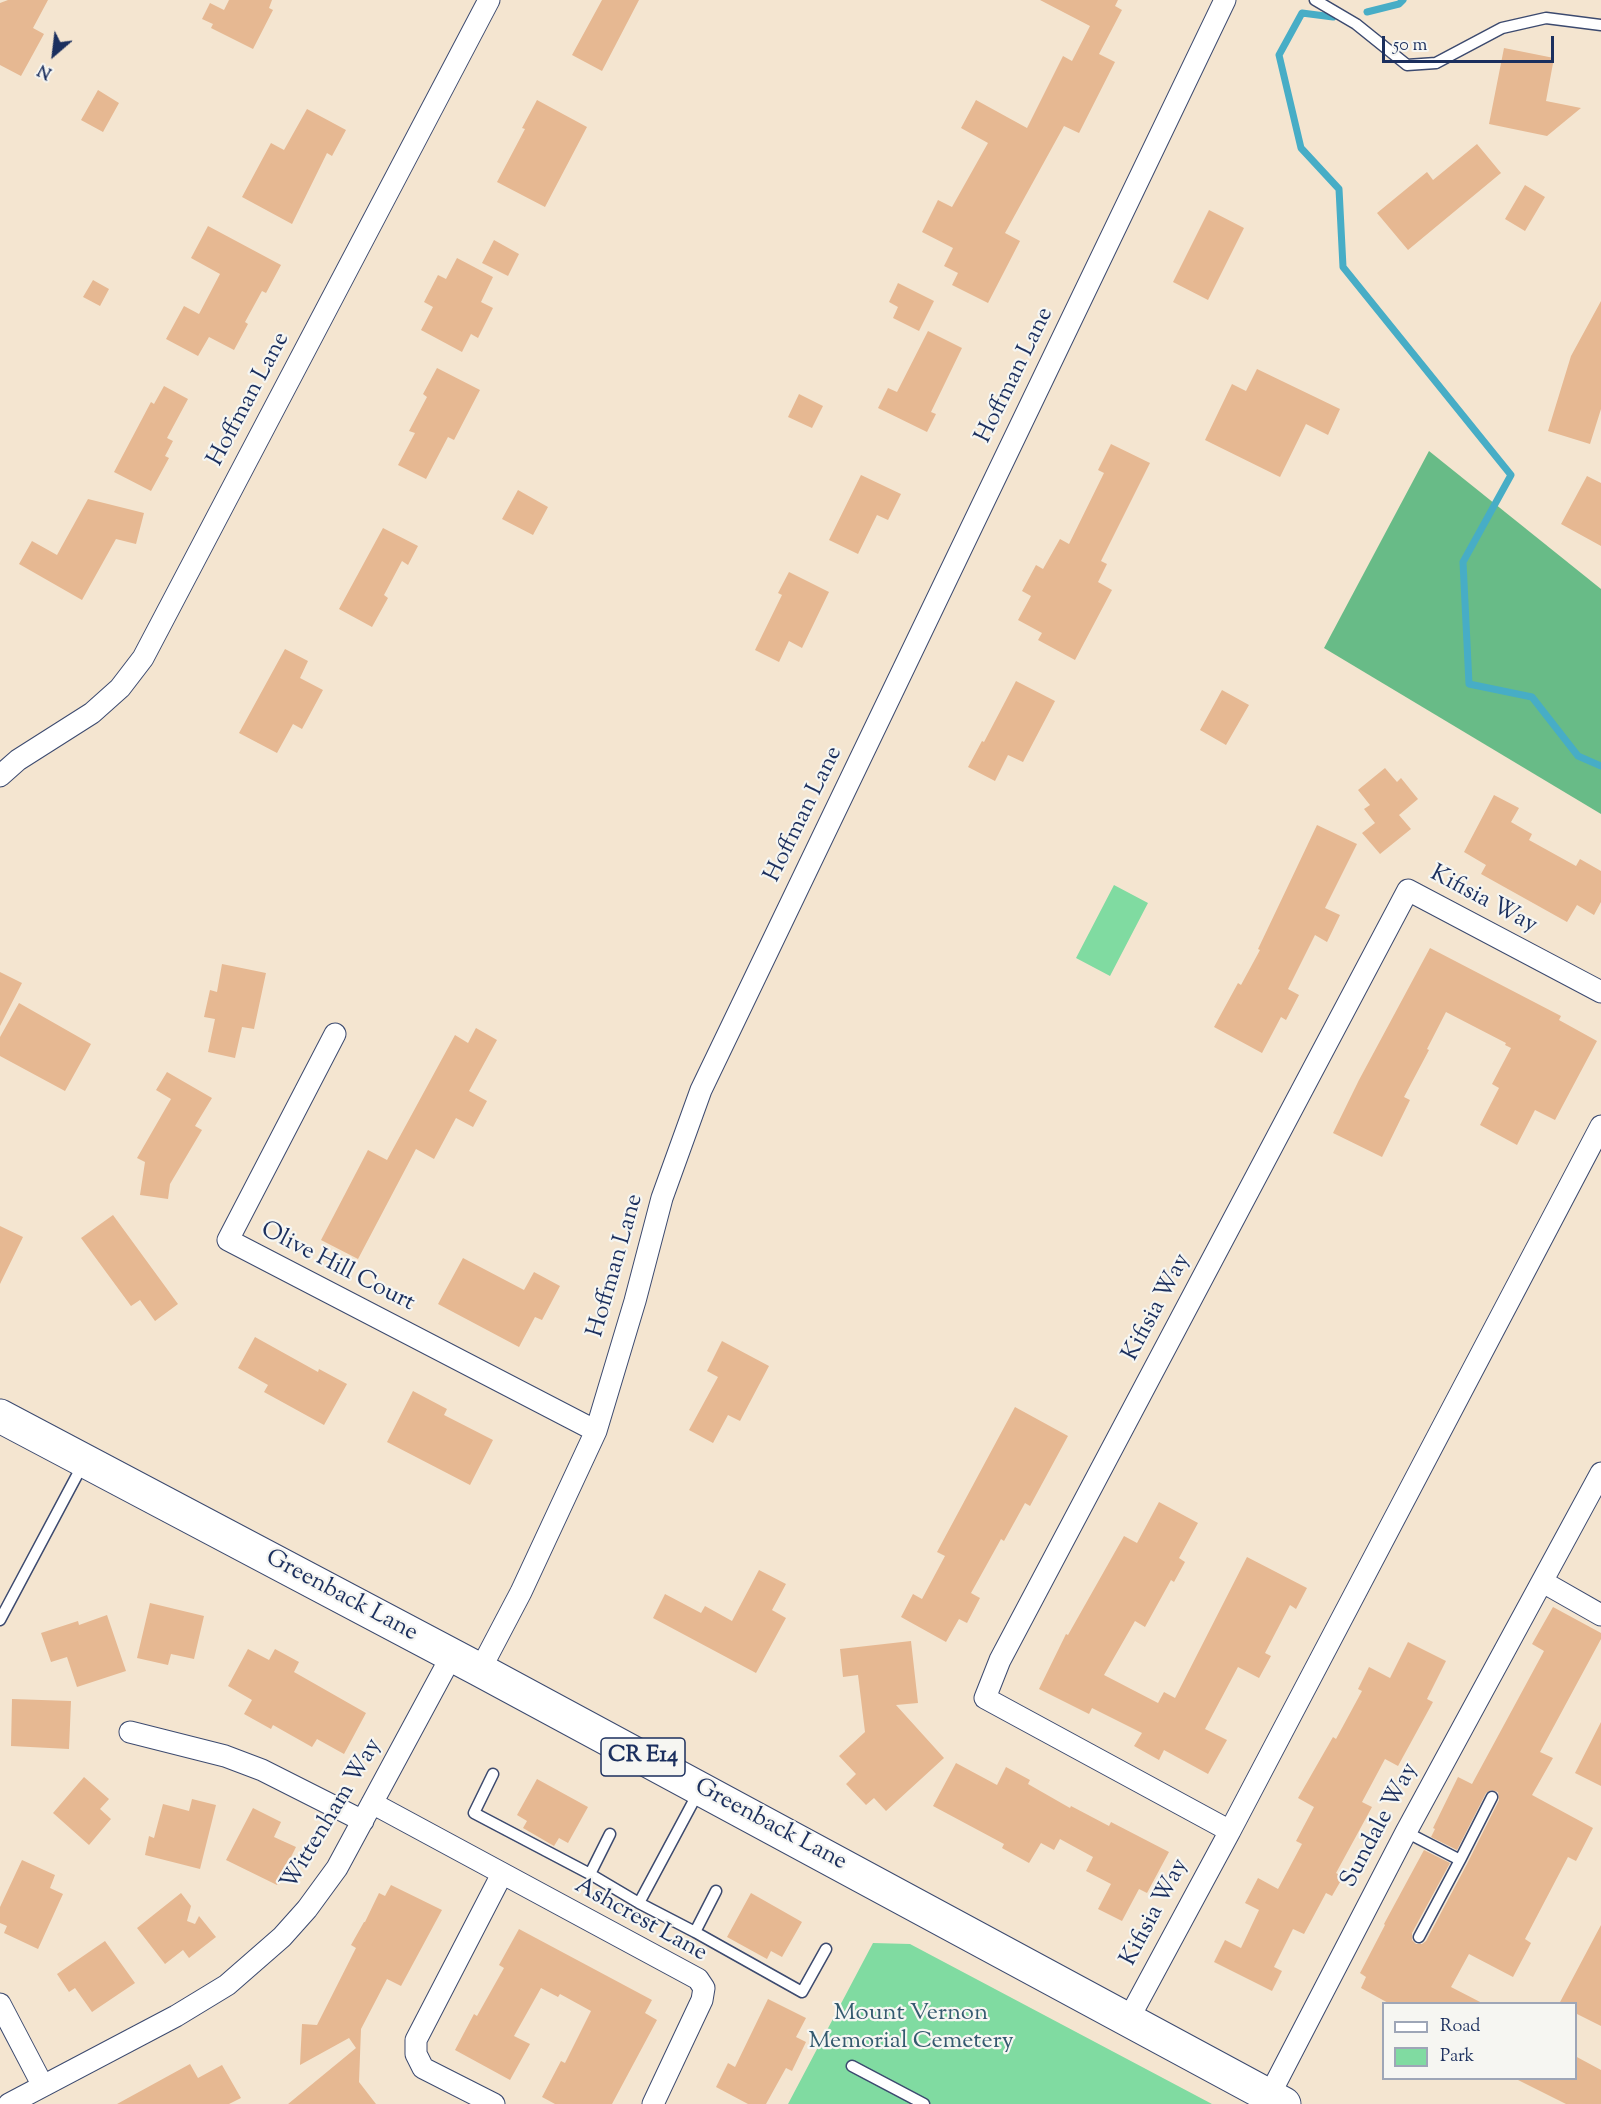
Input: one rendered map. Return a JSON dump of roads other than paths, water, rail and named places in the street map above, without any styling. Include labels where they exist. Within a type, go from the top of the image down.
[{"type":"main road","name":"Greenback Lane","points":[[0,1416],[700,1788],[1276,2100]]},
{"type":"street","name":"Hoffman Lane","points":[[0,776],[18,760],[92,713],[120,688],[142,658],[489,0]]},
{"type":"street","name":"Hoffman Lane","points":[[466,1663],[521,1592],[596,1431],[663,1198],[701,1090],[1225,0]]},
{"type":"street","name":"Kifisia Way","points":[[1230,1831],[985,1698],[1000,1660],[1408,890],[1601,992]]},
{"type":"street","name":"Olive Hill Court","points":[[335,1034],[228,1240],[596,1431]]},
{"type":"street","name":"Kifisia Way","points":[[1128,2020],[1601,1126]]},
{"type":"street","name":"Sundale Way","points":[[1276,2100],[1406,1832],[1601,1473]]},
{"type":"street","points":[[1543,1582],[1601,1615]]},
{"type":"street","name":"Wittenham Way","points":[[9,2104],[176,2016],[226,1985],[255,1962],[307,1910],[337,1868],[367,1812],[466,1663]]},
{"type":"street","name":"Ashcrest Lane","points":[[130,1732],[225,1756],[367,1812],[502,1874],[698,1979],[704,1988],[702,2000],[653,2104]]},
{"type":"street","points":[[494,2104],[423,2068],[416,2054],[416,2040],[502,1874]]},
{"type":"street","points":[[0,2004],[43,2086]]},
{"type":"lane","points":[[1315,0],[1356,24],[1407,65],[1436,63],[1502,28],[1546,18],[1601,25]]},
{"type":"lane","points":[[0,1620],[84,1461]]},
{"type":"lane","points":[[493,1774],[474,1813],[590,1874],[639,1904],[695,1932],[802,1992],[826,1949]]},
{"type":"lane","points":[[639,1904],[700,1788]]},
{"type":"lane","points":[[1419,1937],[1492,1797]]},
{"type":"lane","points":[[1406,1832],[1460,1860]]},
{"type":"lane","points":[[590,1874],[610,1834]]},
{"type":"lane","points":[[695,1932],[716,1891]]},
{"type":"lane","points":[[852,2066],[924,2104]]},
{"type":"waterway","points":[[1367,12],[1399,4],[1403,0]]},
{"type":"waterway","points":[[1333,17],[1302,13],[1279,55],[1301,148],[1339,189],[1343,267],[1511,475],[1463,562],[1469,684],[1532,697],[1578,756],[1601,766]]},
{"type":"park label","name":"Mount Vernon Memorial Cemetery","points":[[911,2029]]}]
